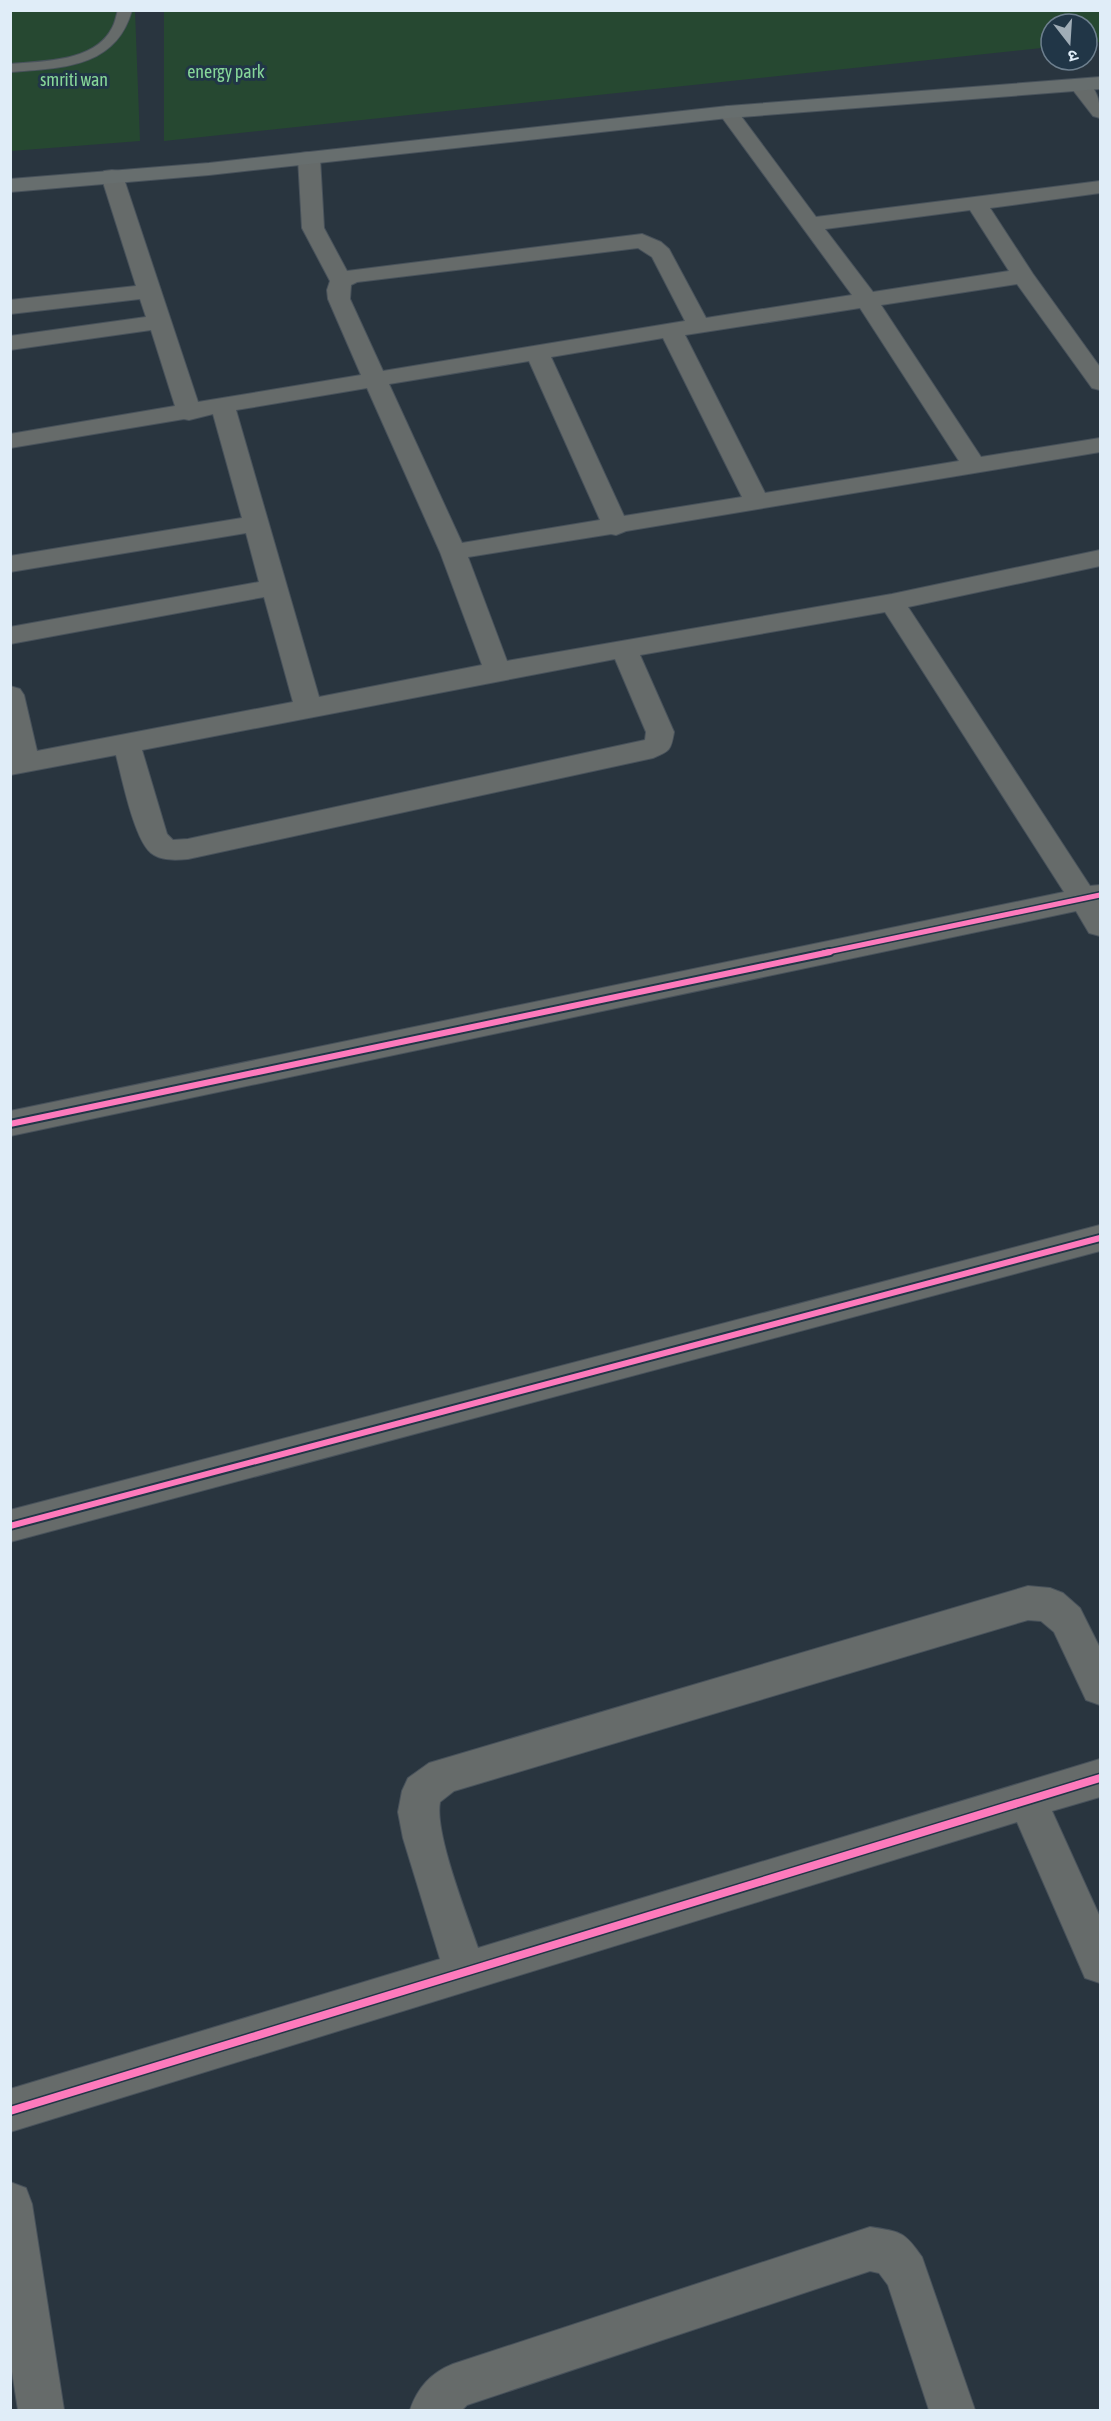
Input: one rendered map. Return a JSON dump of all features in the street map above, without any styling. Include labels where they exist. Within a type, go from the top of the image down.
[{"type":"street","points":[[10,186],[309,158],[728,112],[1101,83]]},
{"type":"street","points":[[1079,85],[1101,112]]},
{"type":"street","points":[[728,112],[866,299],[975,467]]},
{"type":"street","points":[[309,158],[313,228],[341,281],[338,290],[339,299],[373,379],[453,552],[498,671]]},
{"type":"street","points":[[112,176],[189,413]]},
{"type":"street","points":[[811,224],[1101,187]]},
{"type":"street","points":[[976,203],[1023,276],[1101,383]]},
{"type":"street","points":[[341,281],[352,276],[642,241],[654,246],[661,254],[699,326]]},
{"type":"street","points":[[10,441],[189,413],[373,379],[671,330],[1023,276]]},
{"type":"street","points":[[10,307],[149,291]]},
{"type":"street","points":[[10,343],[160,322]]},
{"type":"street","points":[[671,330],[757,502]]},
{"type":"street","points":[[537,352],[616,527]]},
{"type":"street","points":[[224,406],[308,707]]},
{"type":"street","points":[[453,552],[616,527],[1101,445]]},
{"type":"street","points":[[10,564],[257,523]]},
{"type":"street","points":[[10,695],[18,764],[498,671],[892,602],[1101,558]]},
{"type":"street","points":[[10,636],[275,587]]},
{"type":"street","points":[[892,602],[1092,897],[1101,925]]},
{"type":"street","points":[[126,743],[153,835],[160,846],[169,852],[188,849],[643,751],[658,745],[660,732],[624,649]]},
{"type":"street","points":[[10,1124],[1092,897]]},
{"type":"street","points":[[10,1526],[1101,1238]]},
{"type":"street","points":[[465,1972],[423,1838],[418,1812],[422,1791],[443,1776],[1028,1603],[1050,1605],[1067,1620],[1101,1687]]},
{"type":"street","points":[[10,2111],[1101,1778]]},
{"type":"street","points":[[1027,1800],[1101,1963]]},
{"type":"street","points":[[10,2204],[40,2410]]},
{"type":"street","points":[[433,2410],[453,2387],[870,2249],[892,2253],[906,2273],[952,2410]]},
{"type":"lane","points":[[10,68],[57,64],[81,59],[98,52],[112,40],[123,19],[124,10]]},
{"type":"green space","name":"energy park","points":[[1100,10],[1100,42],[1099,12],[1039,12],[1039,48],[164,141],[164,11]]},
{"type":"green space","name":"smriti wan","points":[[11,11],[135,11],[140,141],[11,151]]},
{"type":"cycle path","points":[[10,1124],[1100,895]]},
{"type":"cycle path","points":[[10,1526],[1100,1238]]},
{"type":"cycle path","points":[[10,2111],[1100,1778]]}]
